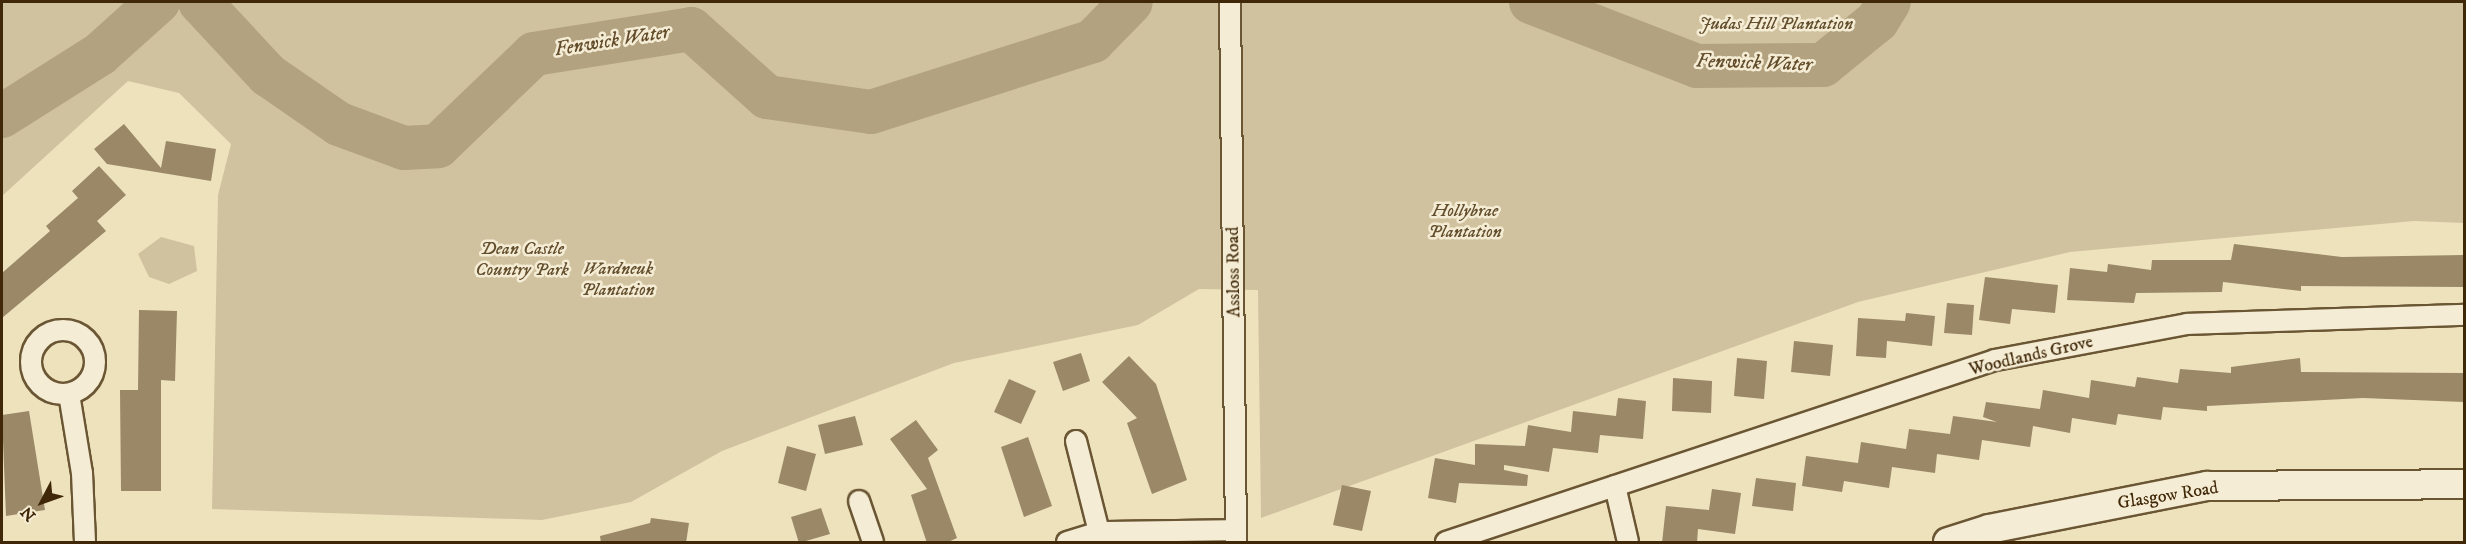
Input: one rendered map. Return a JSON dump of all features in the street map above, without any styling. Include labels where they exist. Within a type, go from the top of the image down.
[{"type":"main road","name":"Glasgow Road","points":[[1948,543],[1989,529],[2207,486],[2464,484]]},
{"type":"street","name":"Assloss Road","points":[[1230,2],[1236,536]]},
{"type":"street","name":"Woodlands Grove","points":[[1446,543],[1995,360],[2187,324],[2464,315]]},
{"type":"street","points":[[69,394],[82,473],[85,543]]},
{"type":"street","points":[[1076,441],[1099,532]]},
{"type":"street","points":[[1615,486],[1628,543]]},
{"type":"street","points":[[859,501],[873,543]]},
{"type":"street","points":[[1067,543],[1099,532],[1236,536]]},
{"type":"green space","name":"Dean Castle Country Park","points":[[2,2],[2464,2],[2464,223],[2414,221],[2070,252],[1858,302],[1261,518],[1258,290],[1199,289],[1138,325],[954,363],[722,451],[631,502],[542,520],[212,509],[218,195],[231,144],[179,93],[128,81],[2,196]]},
{"type":"green space","points":[[161,237],[194,246],[197,271],[169,284],[149,277],[138,254]]},
{"type":"building","points":[[124,124],[161,168],[166,141],[216,149],[211,181],[107,164],[94,149]]},
{"type":"building","points":[[99,166],[126,195],[97,221],[106,231],[2,318],[2,273],[50,231],[46,226],[78,198],[72,191]]},
{"type":"building","points":[[2234,244],[2342,257],[2464,255],[2464,287],[2301,286],[2301,291],[2223,282],[2222,292],[2136,293],[2134,303],[2067,300],[2070,268],[2107,272],[2108,264],[2151,270],[2152,260],[2231,260]]},
{"type":"building","points":[[1985,277],[2058,285],[2055,313],[2012,309],[2010,324],[1979,320]]},
{"type":"building","points":[[1947,303],[1974,305],[1972,335],[1944,333]]},
{"type":"building","points":[[139,310],[177,311],[175,381],[161,380],[161,491],[121,491],[120,390],[138,390]]},
{"type":"building","points":[[1906,313],[1935,316],[1932,346],[1887,341],[1886,358],[1856,356],[1858,318],[1905,321]]},
{"type":"building","points":[[1794,341],[1833,345],[1830,376],[1791,372]]},
{"type":"building","points":[[1081,353],[1090,381],[1063,391],[1053,362]]},
{"type":"building","points":[[1129,356],[1156,384],[1187,480],[1152,494],[1127,423],[1137,418],[1102,382]]},
{"type":"building","points":[[1737,358],[1767,361],[1764,399],[1734,396]]},
{"type":"building","points":[[2300,358],[2301,372],[2464,373],[2464,402],[2363,398],[2207,406],[2207,411],[2163,407],[2161,420],[2118,414],[2116,425],[2072,418],[2070,433],[2033,426],[2030,447],[1982,440],[1979,460],[1937,454],[1935,473],[1892,467],[1889,488],[1844,481],[1842,492],[1802,486],[1806,456],[1858,463],[1861,442],[1906,449],[1909,429],[1950,434],[1953,416],[1997,422],[1983,417],[1986,402],[2040,409],[2043,390],[2089,398],[2091,380],[2135,387],[2137,377],[2178,383],[2180,369],[2231,373],[2231,367]]},
{"type":"building","points":[[1673,378],[1712,381],[1711,413],[1672,411]]},
{"type":"building","points":[[1009,379],[1036,391],[1021,424],[994,412]]},
{"type":"building","points":[[1618,398],[1646,401],[1643,439],[1600,435],[1598,453],[1553,448],[1549,472],[1504,465],[1504,470],[1528,475],[1527,486],[1459,483],[1456,503],[1428,498],[1435,458],[1475,465],[1475,444],[1525,446],[1528,425],[1571,432],[1573,411],[1616,416]]},
{"type":"building","points":[[29,411],[45,510],[6,516],[2,415]]},
{"type":"building","points":[[855,416],[863,445],[825,454],[818,425]]},
{"type":"building","points":[[916,420],[938,450],[928,458],[957,538],[946,543],[927,543],[911,495],[927,489],[890,439]]},
{"type":"building","points":[[1028,437],[1052,506],[1024,517],[1001,447]]},
{"type":"building","points":[[787,446],[816,454],[806,491],[778,483]]},
{"type":"building","points":[[1756,478],[1796,483],[1793,511],[1752,506]]},
{"type":"building","points":[[1342,485],[1371,491],[1362,531],[1333,525]]},
{"type":"building","points":[[1712,489],[1741,493],[1735,534],[1698,529],[1697,543],[1662,543],[1666,506],[1709,510]]},
{"type":"building","points":[[821,508],[830,534],[799,543],[791,517]]},
{"type":"building","points":[[651,518],[689,523],[686,543],[601,543],[600,536],[650,523]]},
{"type":"waterway","name":"Fenwick Water","points":[[2,116],[100,54],[158,2]]},
{"type":"waterway","name":"Fenwick Water","points":[[200,2],[268,75],[339,124],[404,148],[438,146],[534,54],[691,29],[767,97],[871,112],[1093,41],[1131,2]]},
{"type":"waterway","name":"Fenwick Water","points":[[1531,2],[1697,66],[1823,65],[1877,21],[1889,2]]},
{"type":"park label","name":"Judas Hill Plantation","points":[[1776,24]]},
{"type":"park label","name":"Hollybrae Plantation","points":[[1465,222]]},
{"type":"park label","name":"Wardneuk Plantation","points":[[618,280]]}]
